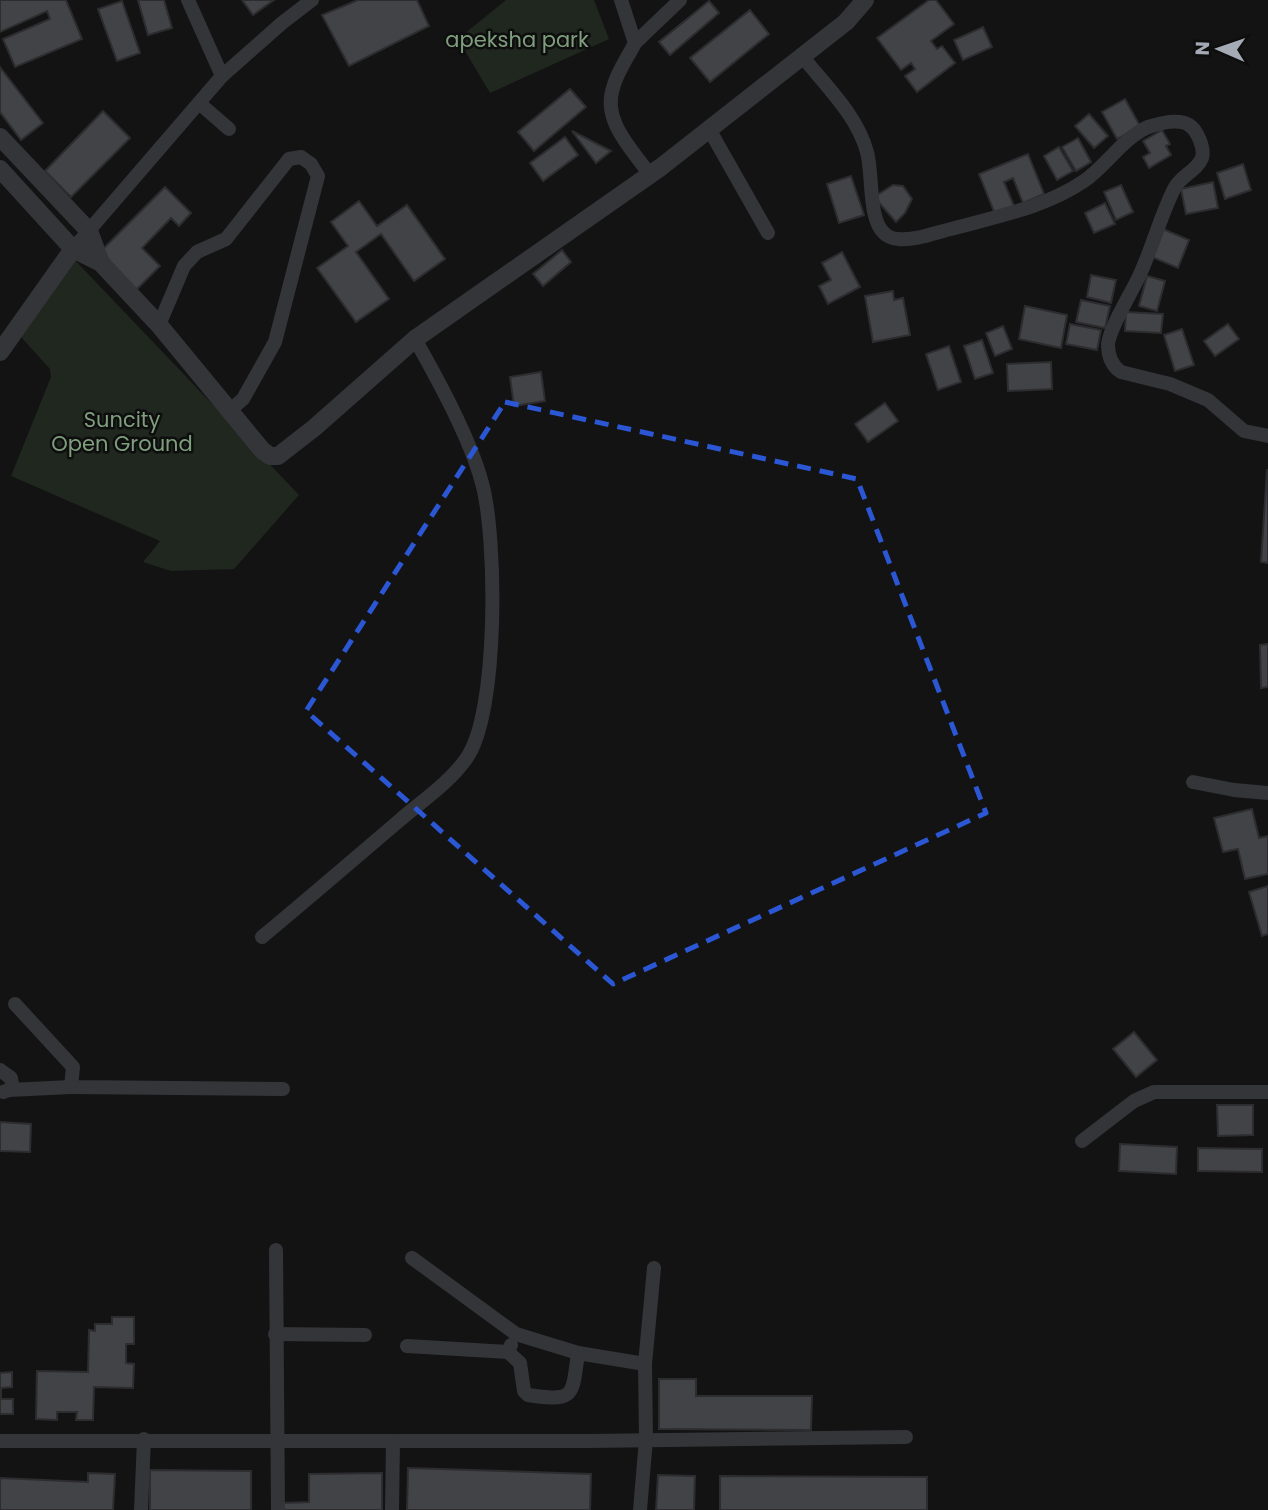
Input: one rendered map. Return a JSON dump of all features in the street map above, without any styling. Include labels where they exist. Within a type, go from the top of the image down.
[{"type":"street","points":[[188,0],[222,76]]},
{"type":"street","points":[[0,351],[73,248],[222,76],[312,0]]},
{"type":"street","points":[[621,0],[635,43]]},
{"type":"street","points":[[650,175],[617,128],[611,114],[610,101],[613,85],[635,43],[680,0]]},
{"type":"street","points":[[0,169],[73,248],[101,263],[159,325],[262,450],[270,456],[278,456],[285,453],[415,339],[650,175],[846,22],[865,0]]},
{"type":"street","points":[[802,56],[863,137],[872,177],[877,225],[884,235],[896,240],[916,238],[1027,208],[1053,198],[1083,182],[1133,137],[1147,128],[1178,121],[1187,123],[1195,130],[1203,152],[1202,159],[1175,187],[1142,270],[1114,327],[1108,344],[1110,358],[1121,372],[1170,384],[1208,400],[1244,431],[1268,436]]},
{"type":"street","points":[[200,103],[229,129]]},
{"type":"street","points":[[709,129],[768,233]]},
{"type":"street","points":[[0,138],[89,231],[101,263]]},
{"type":"street","points":[[159,325],[184,266],[197,252],[226,240],[289,159],[301,157],[311,164],[318,176],[275,342],[243,399],[229,411]]},
{"type":"street","points":[[262,937],[438,787],[466,759],[476,738],[488,690],[493,585],[491,526],[482,483],[470,447],[415,339]]},
{"type":"street","points":[[1193,782],[1268,793]]},
{"type":"street","points":[[15,1003],[73,1068],[71,1087]]},
{"type":"street","points":[[0,1070],[11,1077],[12,1085],[4,1092]]},
{"type":"street","points":[[4,1092],[71,1087],[283,1089]]},
{"type":"street","points":[[1082,1141],[1133,1101],[1153,1092],[1268,1092]]},
{"type":"street","points":[[276,1250],[278,1510]]},
{"type":"street","points":[[412,1258],[516,1334],[578,1353],[645,1364]]},
{"type":"street","points":[[640,1510],[646,1439],[645,1364],[654,1268]]},
{"type":"street","points":[[275,1334],[365,1335]]},
{"type":"street","points":[[508,1352],[516,1334]]},
{"type":"street","points":[[407,1346],[508,1352],[520,1363],[524,1391],[528,1395],[559,1399],[570,1394],[574,1385],[578,1353]]},
{"type":"street","points":[[0,1441],[144,1439],[277,1442],[906,1437]]},
{"type":"street","points":[[141,1510],[144,1439]]},
{"type":"street","points":[[392,1510],[393,1441]]},
{"type":"highlighted area","points":[[505,402],[857,479],[986,813],[613,984],[306,711]]},
{"type":"green space","name":"apeksha park","points":[[506,0],[594,0],[609,39],[490,93],[458,39]]},
{"type":"green space","name":"Suncity Open Ground","points":[[72,257],[299,495],[234,569],[171,571],[143,562],[160,541],[11,476],[51,377],[50,369],[21,337]]},
{"type":"building","points":[[0,0],[66,0],[82,39],[15,67],[3,39],[50,19],[47,11],[0,32]]},
{"type":"building","points":[[138,0],[164,0],[172,28],[148,35]]},
{"type":"building","points":[[242,0],[274,0],[253,15]]},
{"type":"building","points":[[358,0],[417,0],[429,26],[349,66],[322,15]]},
{"type":"building","points":[[929,0],[936,0],[954,24],[931,41],[937,49],[942,46],[955,63],[917,92],[905,76],[915,69],[911,63],[901,70],[877,38]]},
{"type":"building","points":[[122,1],[140,53],[117,61],[98,9]]},
{"type":"building","points":[[709,1],[719,13],[670,55],[659,42]]},
{"type":"building","points":[[750,10],[769,34],[710,82],[690,58]]},
{"type":"building","points":[[983,27],[992,47],[963,60],[954,40]]},
{"type":"building","points":[[0,67],[43,123],[21,140],[0,112]]},
{"type":"building","points":[[570,89],[586,107],[534,151],[518,132]]},
{"type":"building","points":[[1125,99],[1140,126],[1117,139],[1102,112]]},
{"type":"building","points":[[103,111],[130,138],[71,197],[45,171]]},
{"type":"building","points":[[1089,114],[1108,136],[1094,148],[1075,126]]},
{"type":"building","points":[[1162,130],[1170,144],[1166,146],[1171,155],[1149,168],[1143,157],[1150,153],[1143,141]]},
{"type":"building","points":[[572,131],[611,151],[596,163]]},
{"type":"building","points":[[565,137],[578,155],[543,181],[530,163]]},
{"type":"building","points":[[1078,138],[1091,162],[1076,171],[1062,147]]},
{"type":"building","points":[[1059,147],[1073,171],[1057,180],[1044,156]]},
{"type":"building","points":[[1028,154],[1044,194],[1023,203],[1013,178],[1004,182],[1014,206],[995,214],[979,174]]},
{"type":"building","points":[[1243,164],[1251,190],[1225,199],[1217,173]]},
{"type":"building","points":[[851,176],[864,215],[839,223],[827,184]]},
{"type":"building","points":[[1213,182],[1218,208],[1186,214],[1181,189]]},
{"type":"building","points":[[893,185],[903,186],[912,199],[905,213],[896,222],[874,197]]},
{"type":"building","points":[[1121,185],[1133,212],[1116,220],[1104,192]]},
{"type":"building","points":[[165,187],[191,213],[179,226],[171,218],[142,248],[160,266],[135,291],[98,254]]},
{"type":"building","points":[[359,201],[377,226],[407,205],[445,259],[414,281],[381,234],[356,252],[389,299],[356,322],[317,268],[348,246],[331,222]]},
{"type":"building","points":[[1105,203],[1115,224],[1094,233],[1085,213]]},
{"type":"building","points":[[1163,229],[1189,240],[1178,268],[1152,257]]},
{"type":"building","points":[[562,250],[571,262],[543,286],[533,274]]},
{"type":"building","points":[[842,252],[860,287],[828,304],[819,286],[831,280],[822,263]]},
{"type":"building","points":[[1091,275],[1116,280],[1111,303],[1087,297]]},
{"type":"building","points":[[1147,276],[1165,281],[1157,311],[1139,306]]},
{"type":"building","points":[[893,291],[894,300],[903,298],[910,335],[873,342],[865,296]]},
{"type":"building","points":[[1081,300],[1110,306],[1105,328],[1076,322]]},
{"type":"building","points":[[1025,306],[1067,315],[1061,348],[1019,339]]},
{"type":"building","points":[[1126,312],[1163,314],[1161,333],[1125,331]]},
{"type":"building","points":[[1070,324],[1101,330],[1097,350],[1066,344]]},
{"type":"building","points":[[1228,324],[1239,339],[1215,356],[1204,341]]},
{"type":"building","points":[[1003,326],[1012,349],[995,356],[986,333]]},
{"type":"building","points":[[1182,329],[1194,365],[1175,371],[1164,335]]},
{"type":"building","points":[[982,340],[993,373],[975,379],[964,346]]},
{"type":"building","points":[[949,346],[961,382],[938,390],[926,354]]},
{"type":"building","points":[[1051,362],[1052,389],[1008,391],[1007,364]]},
{"type":"building","points":[[541,372],[545,401],[514,406],[510,377]]},
{"type":"building","points":[[885,403],[898,421],[868,442],[855,424]]},
{"type":"building","points":[[1268,470],[1268,563],[1261,562]]},
{"type":"building","points":[[1268,644],[1268,687],[1261,688],[1260,645]]},
{"type":"building","points":[[1252,809],[1259,838],[1268,836],[1268,874],[1245,879],[1238,849],[1223,852],[1214,818]]},
{"type":"building","points":[[1268,886],[1268,934],[1262,936],[1249,892]]},
{"type":"building","points":[[1134,1032],[1157,1060],[1136,1077],[1113,1049]]},
{"type":"building","points":[[1217,1105],[1253,1105],[1253,1135],[1218,1136]]},
{"type":"building","points":[[0,1122],[31,1124],[30,1152],[0,1151]]},
{"type":"building","points":[[1120,1144],[1177,1147],[1176,1174],[1119,1171]]},
{"type":"building","points":[[1198,1148],[1262,1149],[1262,1172],[1198,1171]]},
{"type":"building","points":[[112,1317],[134,1317],[134,1344],[126,1344],[126,1363],[134,1364],[133,1388],[94,1387],[93,1420],[76,1420],[77,1412],[57,1412],[57,1420],[36,1419],[37,1371],[88,1372],[89,1330],[95,1331],[95,1324],[112,1324]]},
{"type":"building","points":[[12,1372],[12,1387],[1,1388],[1,1399],[13,1399],[13,1414],[0,1414],[0,1373]]},
{"type":"building","points":[[659,1379],[696,1379],[696,1396],[812,1396],[811,1430],[659,1429]]},
{"type":"building","points":[[408,1468],[591,1474],[590,1510],[407,1510]]},
{"type":"building","points":[[150,1470],[251,1471],[251,1510],[150,1510]]},
{"type":"building","points":[[88,1473],[115,1474],[113,1510],[0,1510],[0,1478],[88,1482]]},
{"type":"building","points":[[382,1473],[382,1510],[282,1510],[282,1503],[309,1502],[309,1474]]},
{"type":"building","points":[[658,1475],[695,1476],[694,1510],[656,1510]]},
{"type":"building","points":[[720,1476],[927,1477],[927,1510],[720,1510]]}]
